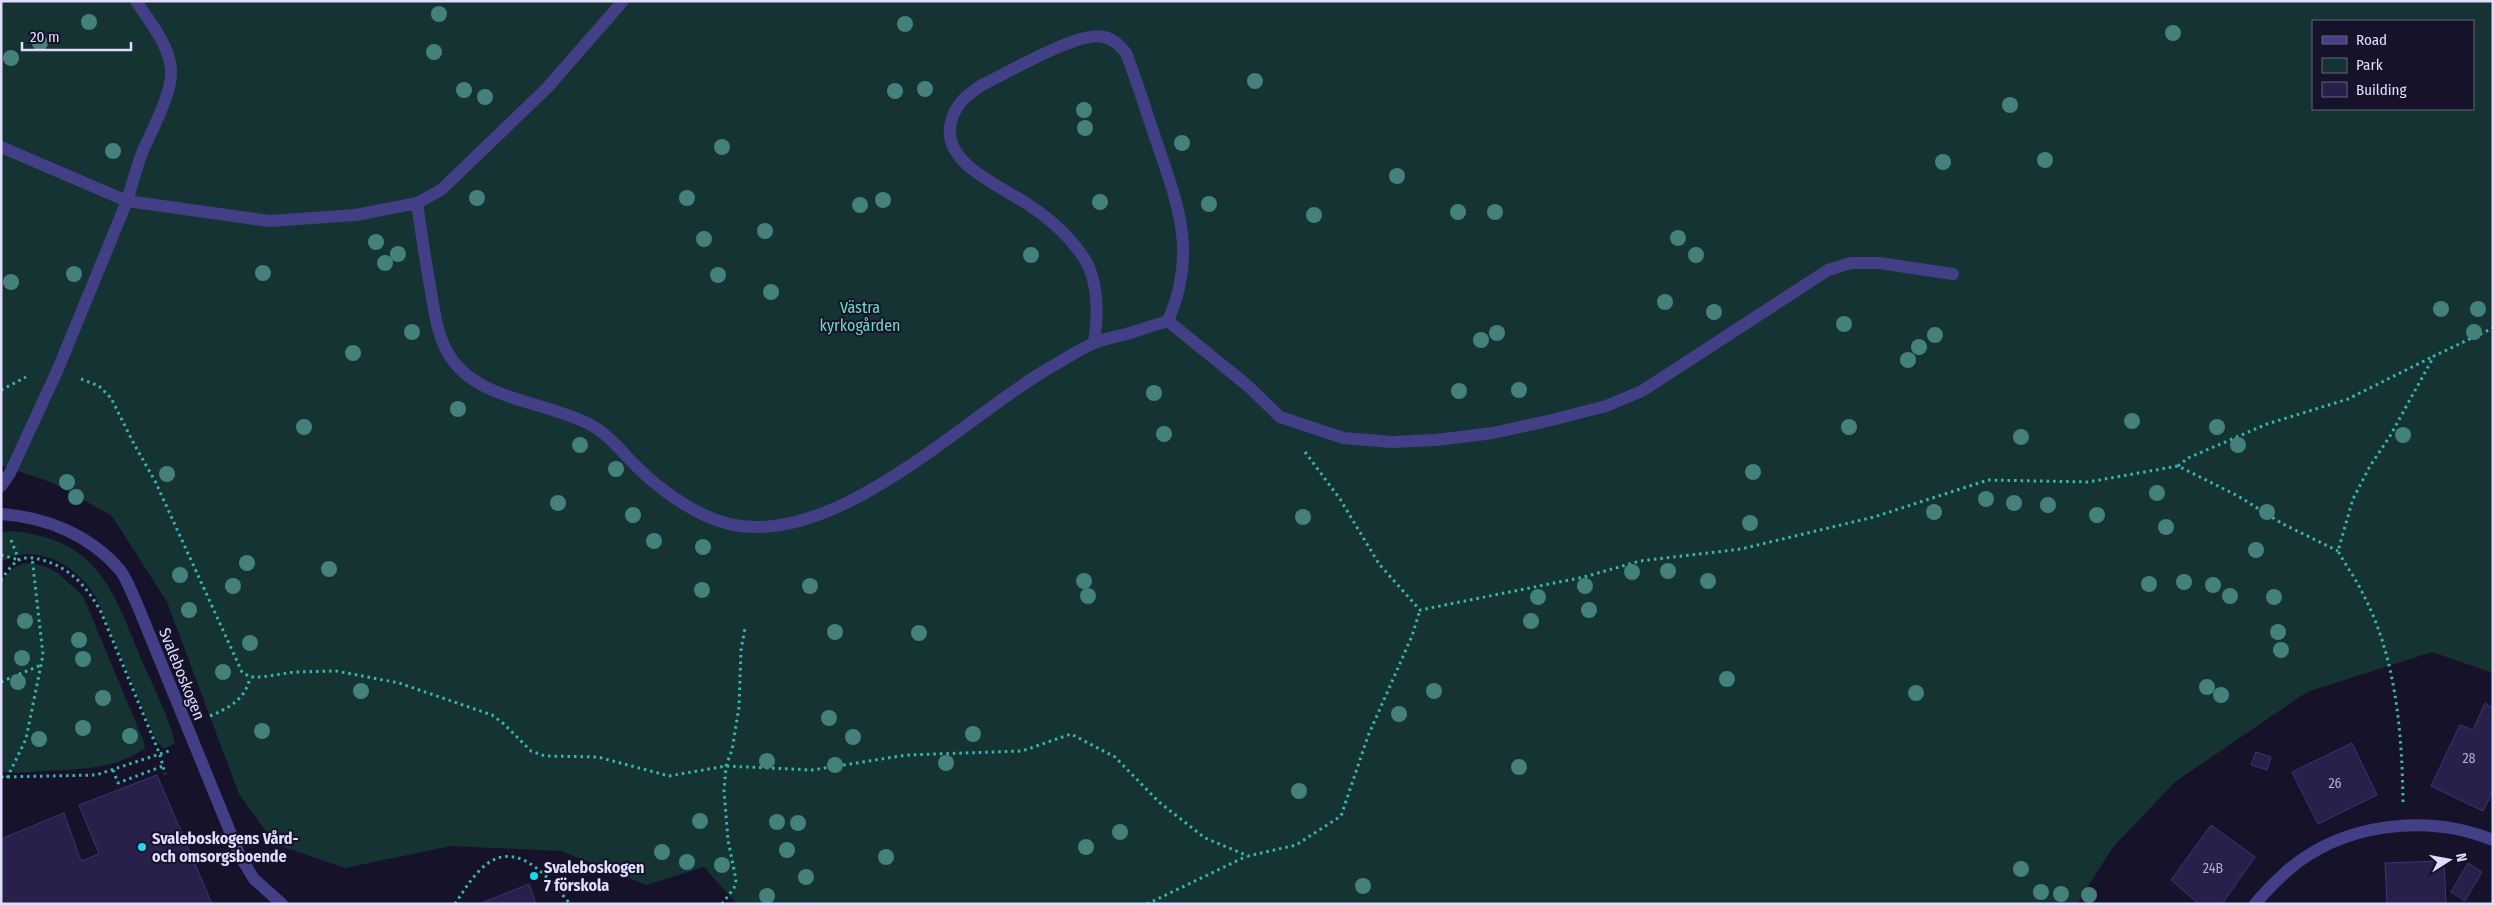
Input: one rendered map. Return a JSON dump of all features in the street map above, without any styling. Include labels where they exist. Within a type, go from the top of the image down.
[{"type":"street","points":[[1,486],[10,473],[58,369],[127,201],[141,156],[168,90],[172,70],[168,54],[136,1]]},
{"type":"street","points":[[1,147],[127,201],[269,221],[356,215],[417,203],[441,190],[547,88],[623,1]]},
{"type":"street","points":[[1094,343],[1097,307],[1094,286],[1085,260],[1070,241],[1044,216],[975,172],[952,147],[950,128],[956,109],[969,94],[982,85],[1077,40],[1102,36],[1110,39],[1126,53],[1176,198],[1183,230],[1183,264],[1178,294],[1168,321]]},
{"type":"street","points":[[417,203],[438,333],[448,355],[466,375],[488,389],[516,400],[587,422],[612,441],[640,470],[676,498],[703,515],[742,527],[760,528],[787,523],[823,512],[880,486],[906,470],[1039,374],[1094,343],[1168,321]]},
{"type":"street","points":[[1168,321],[1248,386],[1280,417],[1343,438],[1392,442],[1436,440],[1493,433],[1544,422],[1606,406],[1642,391],[1828,270],[1851,263],[1879,263],[1953,274]]},
{"type":"street","name":"Svaleboskogen","points":[[1,514],[48,522],[82,538],[121,572],[137,604],[240,856],[254,879],[282,904]]},
{"type":"street","points":[[2255,904],[2288,870],[2321,848],[2350,836],[2404,826],[2450,827],[2493,840]]},
{"type":"path","points":[[1420,610],[1584,576],[1640,561],[1741,549],[1874,517],[1988,480],[2088,482],[2178,466],[2188,458],[2267,424],[2348,400],[2493,328]]},
{"type":"path","points":[[2338,551],[2357,491],[2434,356]]},
{"type":"path","points":[[58,369],[99,386],[111,398],[134,444],[156,481],[242,672],[250,677],[321,671],[406,685],[492,715],[504,724],[531,751],[545,756],[598,757],[669,776],[726,766],[812,770],[907,755],[1022,751],[1072,734],[1115,757],[1159,802],[1205,838],[1248,856]]},
{"type":"path","points":[[1280,417],[1340,499],[1379,564],[1420,610]]},
{"type":"path","points":[[2178,466],[2238,496],[2283,524],[2338,551],[2363,594],[2386,652],[2396,703],[2400,741],[2404,826]]},
{"type":"path","points":[[1,555],[19,560],[32,557],[60,567],[73,575],[92,595],[160,755],[165,774]]},
{"type":"path","points":[[7,778],[26,739],[43,655],[32,557]]},
{"type":"path","points":[[1,580],[19,560]]},
{"type":"path","points":[[1147,904],[1248,856],[1296,845],[1341,816],[1368,736],[1412,636],[1420,610]]},
{"type":"path","points":[[722,904],[734,888],[736,880],[728,840],[725,801],[726,766],[732,750],[739,707],[741,650],[745,628]]},
{"type":"path","points":[[1,682],[41,665]]},
{"type":"path","points":[[185,725],[233,704],[246,692],[250,677]]},
{"type":"path","points":[[1,777],[82,776],[113,770],[160,755]]},
{"type":"path","points":[[113,770],[118,783],[163,766]]},
{"type":"path","points":[[455,904],[481,868],[500,858],[511,857],[538,867],[570,904]]},
{"type":"green space","name":"Västra kyrkogården","points":[[1,1],[2493,1],[2493,673],[2432,652],[2307,692],[2175,782],[2113,847],[2077,904],[737,904],[704,867],[646,885],[561,851],[451,846],[345,868],[275,844],[239,794],[167,602],[112,516],[53,483],[1,465]]},
{"type":"green space","points":[[10,531],[40,536],[64,544],[83,556],[98,572],[122,612],[165,712],[175,743],[164,749],[155,739],[96,597],[88,586],[67,567],[55,560],[42,556],[28,554],[15,556],[1,562],[1,532]]},
{"type":"green space","points":[[31,563],[47,567],[59,574],[83,596],[144,742],[145,748],[121,761],[84,769],[1,772],[1,583],[13,568]]},
{"type":"building","points":[[2485,703],[2493,708],[2493,791],[2483,811],[2431,786],[2460,725],[2473,730]]},
{"type":"building","points":[[2352,743],[2377,795],[2318,824],[2292,772]]},
{"type":"building","points":[[2256,752],[2271,757],[2267,770],[2251,765]]},
{"type":"building","name":"Svaleboskogens Vård- och omsorgsboende","points":[[157,775],[212,904],[1,904],[1,839],[64,813],[81,861],[99,854],[79,805]]},
{"type":"building","points":[[2211,825],[2255,857],[2222,904],[2199,904],[2171,880]]},
{"type":"building","points":[[2444,861],[2446,904],[2387,904],[2385,863]]},
{"type":"building","points":[[2468,863],[2482,872],[2465,901],[2451,892]]},
{"type":"building","points":[[529,884],[536,904],[479,904]]},
{"type":"place","name":"Svaleboskogens Vård- och omsorgsboende","points":[[142,847]]},
{"type":"place","name":"Svaleboskogen 7 förskola","points":[[534,876]]}]
